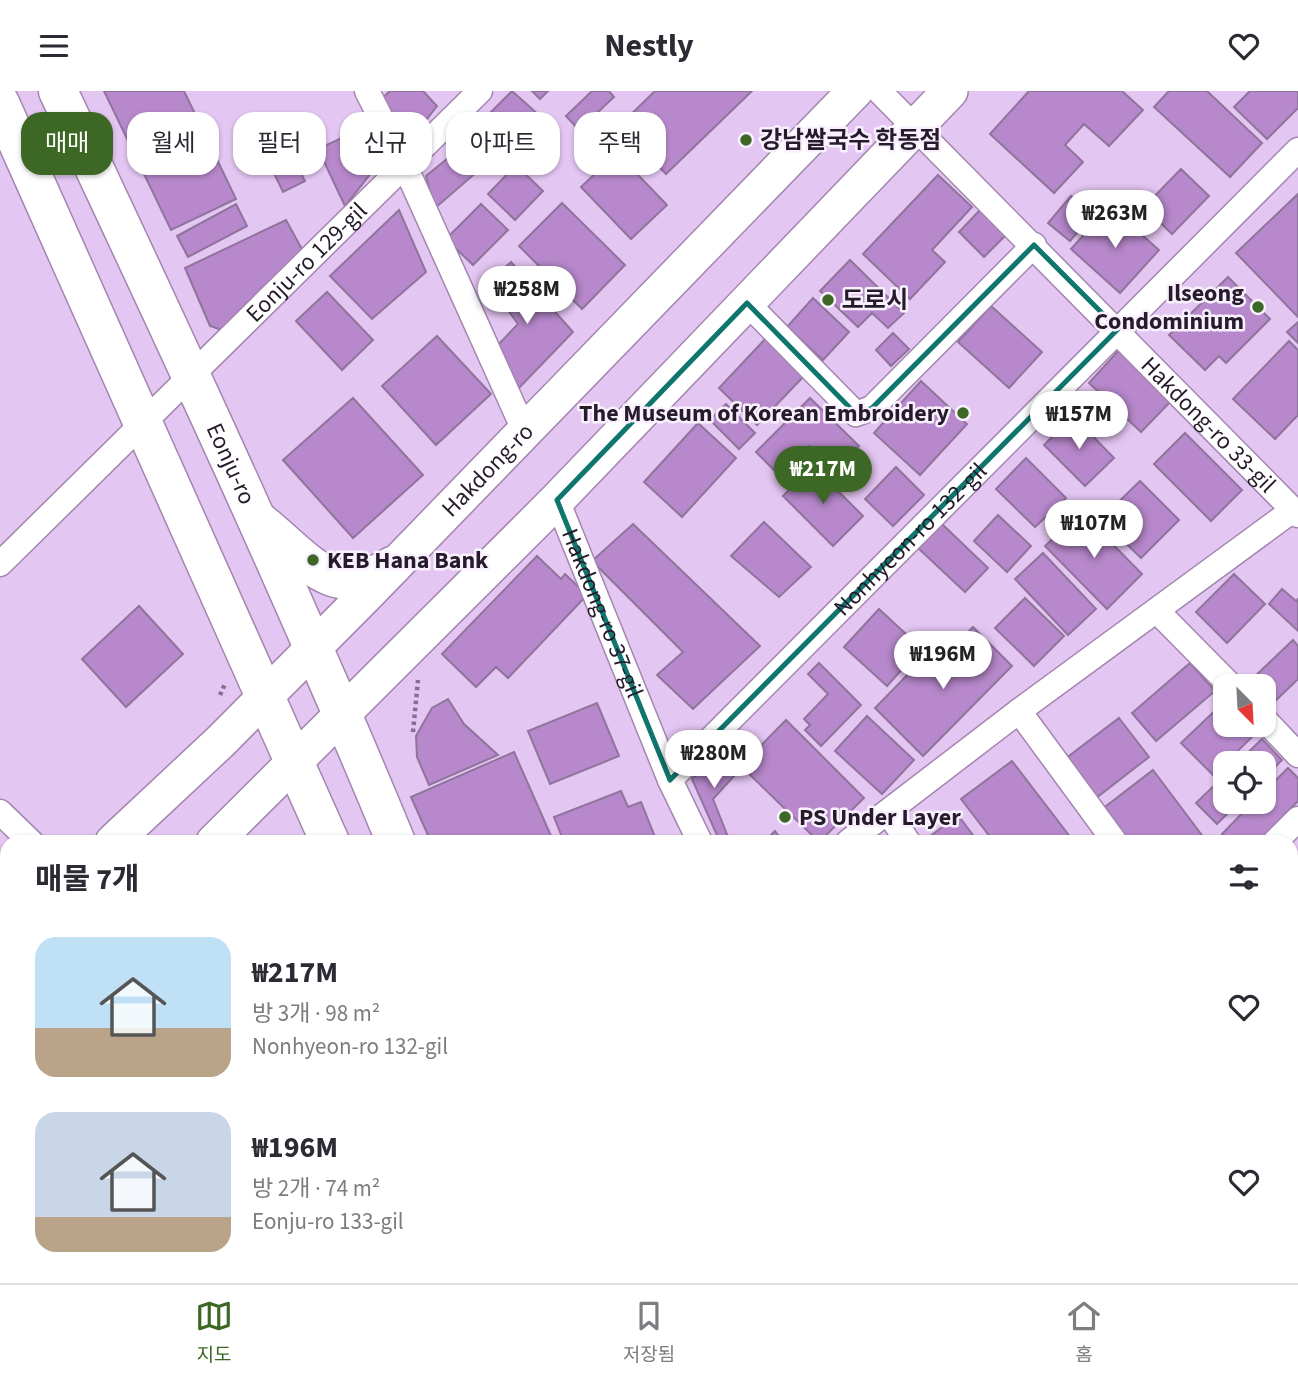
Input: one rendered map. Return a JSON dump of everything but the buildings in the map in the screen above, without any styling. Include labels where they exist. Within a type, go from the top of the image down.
[{"type":"main road","name":"Eonju-ro","points":[[58,91],[191,373],[311,647],[344,715],[393,835]]},
{"type":"main road","name":"Hakdong-ro","points":[[120,835],[265,695],[855,91]]},
{"type":"main road","points":[[221,835],[557,500],[950,91]]},
{"type":"main road","points":[[0,103],[327,835]]},
{"type":"main road","points":[[254,517],[331,578],[366,580],[392,566]]},
{"type":"street","points":[[367,91],[378,112]]},
{"type":"street","name":"Eonju-ro 129-gil","points":[[432,139],[480,91]]},
{"type":"street","name":"Hakdong-ro 33-gil","points":[[879,91],[1295,512]]},
{"type":"street","name":"Nonhyeon-ro 132-gil","points":[[670,779],[1118,330],[1294,161]]},
{"type":"street","name":"Eonju-ro 129-gil","points":[[0,563],[396,175]]},
{"type":"street","points":[[409,175],[524,430]]},
{"type":"street","points":[[747,303],[856,414],[872,408],[1034,245]]},
{"type":"street","name":"Hakdong-ro 37-gil","points":[[557,500],[670,779],[697,835]]},
{"type":"street","points":[[857,835],[1019,711],[1295,512]]},
{"type":"street","points":[[1157,611],[1219,674]]},
{"type":"street","points":[[1019,711],[1110,835]]},
{"type":"street","points":[[1276,732],[1298,755]]},
{"type":"street","points":[[0,812],[24,835]]},
{"type":"street","points":[[888,812],[903,835]]},
{"type":"street","points":[[1282,835],[1298,818]]},
{"type":"path","points":[[413,732],[419,667]]},
{"type":"highlighted area","points":[[1034,245],[1118,329],[670,780],[557,500],[747,303],[856,414],[872,408]]},
{"type":"place","name":"강남쌀국수 학동점","points":[[746,140]]},
{"type":"place","name":"도로시","points":[[828,300]]},
{"type":"place","name":"Ilseong Condominium","points":[[1258,307]]},
{"type":"place","name":"The Museum of Korean Embroidery","points":[[963,413]]},
{"type":"place","name":"KEB Hana Bank","points":[[313,560]]},
{"type":"place","name":"PS Under Layer","points":[[785,817]]}]
